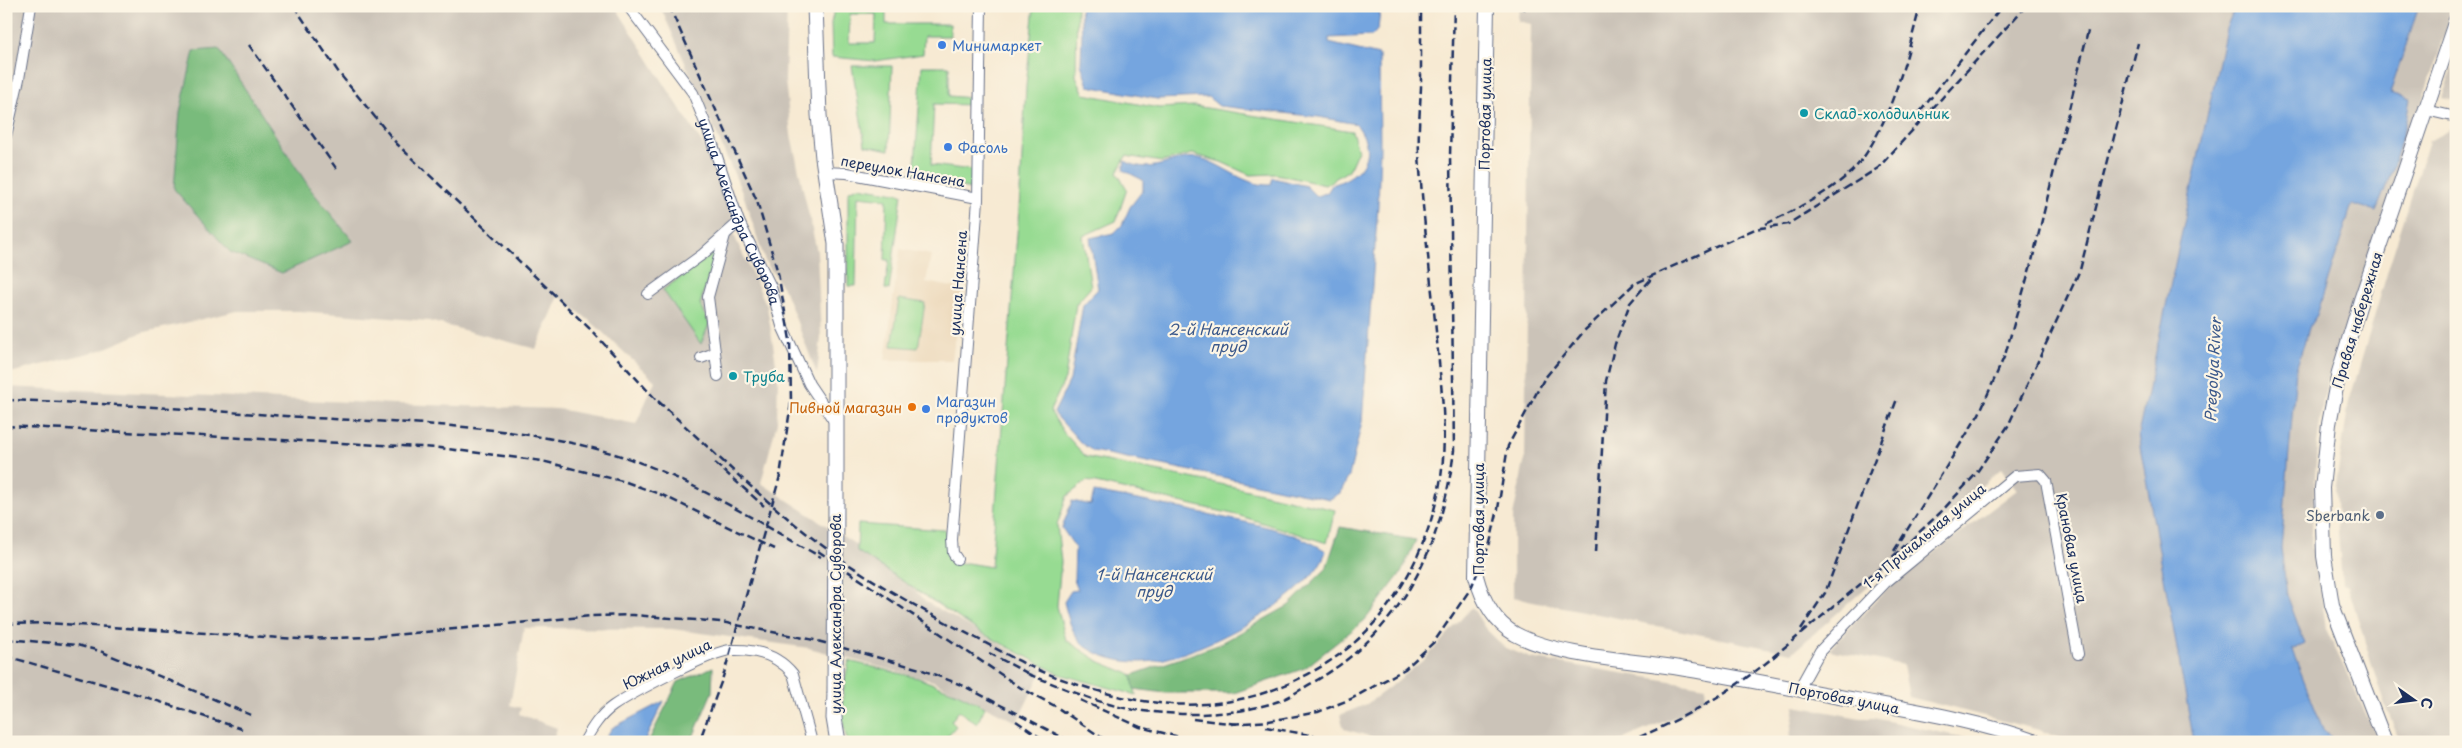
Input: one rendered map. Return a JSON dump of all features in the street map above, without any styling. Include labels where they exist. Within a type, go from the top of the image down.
[{"type":"main road","name":"улица Александра Суворова","points":[[815,6],[819,115],[824,172],[836,244],[834,718],[838,742]]},
{"type":"main road","name":"Портовая улица","points":[[1487,6],[1476,576],[1481,594],[1498,620],[1514,633],[1558,649],[1799,689],[1986,726],[2036,742]]},
{"type":"main road","name":"Правая набережная","points":[[2385,742],[2332,605],[2324,556],[2322,488],[2329,424],[2339,372],[2361,300],[2456,20]]},
{"type":"street","points":[[6,136],[19,79],[32,6]]},
{"type":"street","name":"улица Александра Суворова","points":[[628,6],[693,93],[708,130],[739,222],[771,287],[782,326],[809,384],[836,425]]},
{"type":"street","name":"улица Нансена","points":[[957,560],[953,553],[952,540],[978,198],[981,6]]},
{"type":"street","points":[[2426,110],[2456,117]]},
{"type":"street","name":"переулок Нансена","points":[[824,172],[847,173],[978,198]]},
{"type":"street","points":[[648,294],[725,235],[739,222]]},
{"type":"street","points":[[718,376],[708,297],[720,259],[725,235]]},
{"type":"street","points":[[720,259],[724,273]]},
{"type":"street","points":[[702,358],[715,353]]},
{"type":"street","name":"Крановая улица","points":[[2015,476],[2040,474],[2046,481],[2078,654]]},
{"type":"street","name":"1-я Причальная улица","points":[[1799,689],[1820,651],[1885,583],[2015,476]]},
{"type":"street","name":"Южная улица","points":[[584,742],[594,725],[612,707],[698,662],[729,650],[764,654],[785,665],[792,674],[812,742]]},
{"type":"shaded area","points":[[10,6],[615,6],[710,156],[732,216],[733,233],[767,306],[778,376],[777,422],[761,483],[895,570],[925,601],[1043,669],[1017,722],[933,681],[809,648],[672,629],[524,628],[510,705],[521,708],[519,714],[557,728],[553,742],[6,742],[6,387],[558,409],[636,424],[655,381],[596,326],[559,296],[536,349],[429,321],[299,311],[237,311],[141,333],[101,350],[6,374],[6,30]]},
{"type":"shaded area","points":[[660,6],[787,6],[785,80],[791,135],[817,252],[821,338],[817,374],[785,291],[765,261],[743,194]]},
{"type":"shaded area","points":[[1519,6],[2235,6],[2226,29],[2138,435],[2194,742],[2071,742],[2039,730],[1909,697],[1903,665],[1829,650],[1889,587],[2017,490],[2002,468],[1792,653],[1513,597],[1513,516],[1525,458],[1531,24],[1518,21]]},
{"type":"shaded area","points":[[2419,6],[2455,6],[2344,337],[2338,340],[2323,401],[2317,445],[2311,548],[2316,551],[2326,629],[2379,742],[2336,742],[2323,729],[2292,650],[2305,644],[2287,595],[2281,548],[2296,369],[2310,325],[2317,315],[2352,203],[2409,99],[2390,93]]},
{"type":"shaded area","points":[[2456,59],[2456,101],[2442,98]]},
{"type":"shaded area","points":[[2451,129],[2456,130],[2456,742],[2400,742],[2380,692],[2348,586],[2342,584],[2335,491],[2349,402],[2429,141]]},
{"type":"shaded area","points":[[900,249],[931,255],[926,282],[962,289],[952,360],[885,360]]},
{"type":"shaded area","points":[[1472,607],[1485,628],[1504,647],[1530,658],[1706,687],[1705,697],[1686,712],[1617,742],[1390,742],[1344,729],[1340,715],[1367,704],[1426,658]]},
{"type":"shaded area","points":[[1795,706],[1860,718],[1874,718],[1984,742],[1789,742]]},
{"type":"green space","points":[[835,6],[886,6],[886,24],[950,24],[950,36],[924,36],[923,54],[875,61],[832,57],[831,23]],"holes":[[[850,14],[876,14],[875,43],[849,43]]]},
{"type":"green space","points":[[1034,6],[1077,6],[1076,76],[1084,94],[1159,108],[1194,106],[1352,131],[1358,150],[1349,170],[1325,185],[1276,174],[1250,175],[1221,162],[1192,154],[1162,162],[1126,156],[1117,173],[1127,189],[1116,221],[1083,236],[1091,287],[1076,304],[1065,379],[1050,411],[1064,433],[1086,457],[1230,486],[1335,510],[1327,543],[1237,515],[1087,481],[1067,496],[1057,525],[1061,562],[1057,606],[1066,640],[1100,662],[1132,675],[1136,695],[1059,674],[980,632],[857,551],[858,524],[945,530],[953,564],[967,563],[991,567],[1019,209],[1026,87]]},
{"type":"green space","points":[[219,49],[311,190],[353,241],[282,273],[230,252],[174,189],[180,112],[194,51]]},
{"type":"green space","points":[[852,66],[892,66],[889,150],[865,145]]},
{"type":"green space","points":[[922,66],[949,66],[949,96],[972,98],[972,105],[934,104],[931,165],[972,170],[972,189],[914,178]]},
{"type":"green space","points":[[859,187],[902,194],[889,290],[885,289],[889,260],[885,260],[887,199],[858,196],[856,286],[848,286],[848,195],[850,190]]},
{"type":"green space","points":[[714,253],[700,304],[709,324],[701,344],[663,290]]},
{"type":"green space","points":[[899,299],[925,303],[918,348],[892,346]]},
{"type":"green space","points":[[1340,527],[1416,540],[1401,573],[1365,620],[1305,668],[1234,693],[1166,693],[1134,689],[1132,675],[1218,645],[1288,606],[1326,569]]},
{"type":"green space","points":[[849,661],[918,678],[957,693],[985,707],[977,724],[959,711],[951,721],[956,726],[942,742],[848,742],[842,712],[843,691]]},
{"type":"green space","points":[[713,667],[712,692],[691,742],[648,742],[678,682]]},
{"type":"water","name":"2-й Нансенский пруд","points":[[1080,6],[1375,6],[1380,12],[1378,29],[1372,36],[1329,38],[1329,43],[1379,55],[1380,148],[1378,205],[1362,422],[1349,476],[1340,493],[1330,499],[1093,451],[1081,443],[1054,413],[1070,380],[1083,305],[1098,289],[1090,238],[1114,233],[1122,225],[1130,207],[1143,190],[1143,180],[1123,170],[1125,161],[1146,167],[1194,157],[1212,162],[1253,182],[1271,185],[1273,178],[1306,186],[1316,196],[1327,193],[1332,185],[1352,175],[1359,169],[1367,153],[1363,134],[1356,124],[1319,117],[1219,106],[1208,97],[1157,99],[1088,86],[1081,63],[1082,33]]},
{"type":"water","name":"Pregolya River","points":[[2235,6],[2419,6],[2390,93],[2410,99],[2392,170],[2376,211],[2352,204],[2317,315],[2310,325],[2296,369],[2281,548],[2287,595],[2305,644],[2292,650],[2323,729],[2336,742],[2194,742],[2138,435],[2226,29]]},
{"type":"water","name":"1-й Нансенский пруд","points":[[1094,492],[1176,507],[1264,527],[1290,534],[1326,551],[1317,569],[1300,587],[1278,605],[1225,636],[1174,656],[1154,661],[1136,662],[1109,658],[1092,651],[1081,642],[1071,626],[1064,602],[1071,591],[1078,590],[1074,580],[1075,547],[1062,528],[1072,501],[1091,505]]},
{"type":"water","points":[[664,701],[644,742],[603,742],[612,728]]},
{"type":"railway","points":[[294,6],[339,73],[397,144],[589,328],[662,406]]},
{"type":"railway","points":[[669,6],[757,201],[778,273],[790,340],[791,403],[780,476],[723,677],[699,742]]},
{"type":"railway","points":[[658,401],[764,498],[821,545],[908,601],[1016,660],[1079,685],[1115,695],[1152,702],[1188,705],[1223,702],[1259,694],[1294,681],[1330,661],[1352,645],[1389,604],[1405,581],[1417,556],[1436,504],[1443,462],[1444,430],[1419,154],[1421,6]]},
{"type":"railway","points":[[1028,674],[1070,691],[1128,709],[1177,714],[1212,714],[1246,710],[1279,701],[1312,683],[1343,662],[1370,639],[1393,613],[1412,584],[1427,554],[1439,521],[1448,486],[1454,450],[1450,156],[1454,6]]},
{"type":"railway","points":[[1524,10],[1525,6]]},
{"type":"railway","points":[[1766,224],[1831,188],[1851,172],[1864,157],[1875,138],[1894,94],[1920,6]]},
{"type":"railway","points":[[1920,112],[2002,6]]},
{"type":"railway","points":[[1232,724],[1269,721],[1318,712],[1351,699],[1405,669],[1434,642],[1471,588],[1490,543],[1498,509],[1508,446],[1544,379],[1585,330],[1634,284],[1755,229],[1788,224],[1878,168],[2026,6]]},
{"type":"railway","points":[[1894,551],[1979,414],[2005,355],[2032,261],[2088,31]]},
{"type":"railway","points":[[1773,657],[1887,562],[1940,513],[1975,475],[2008,426],[2080,270],[2138,43]]},
{"type":"railway","points":[[249,45],[338,171]]},
{"type":"railway","points":[[1596,552],[1606,381],[1615,344],[1630,303],[1652,278]]},
{"type":"railway","points":[[1801,629],[1825,593],[1897,399]]},
{"type":"railway","points":[[6,400],[122,405],[431,424],[546,438],[584,446],[647,465],[698,488],[821,557]]},
{"type":"railway","points":[[6,426],[440,448],[542,461],[626,482],[662,495],[774,549]]},
{"type":"railway","points":[[715,463],[764,506]]},
{"type":"railway","points":[[818,551],[1021,688],[1055,706],[1108,742]]},
{"type":"railway","points":[[6,624],[47,623],[298,639],[372,637],[591,616],[633,615],[721,622],[814,640],[920,669],[964,686],[1071,742]]},
{"type":"railway","points":[[6,639],[77,645],[100,651],[251,715]]},
{"type":"railway","points":[[989,653],[1033,676]]},
{"type":"railway","points":[[1628,742],[1706,704],[1742,681],[1777,654]]},
{"type":"railway","points":[[6,656],[127,691],[242,729]]},
{"type":"railway","points":[[1080,700],[1140,727],[1198,742]]},
{"type":"railway","points":[[1193,719],[1238,724]]},
{"type":"railway","points":[[1016,721],[1047,742]]},
{"type":"railway","points":[[1266,727],[1347,742]]},
{"type":"place","name":"Минимаркет","points":[[942,45]]},
{"type":"place","name":"Склад-холодильник","points":[[1804,113]]},
{"type":"place","name":"Фасоль","points":[[948,147]]},
{"type":"place","name":"Труба","points":[[733,376]]},
{"type":"place","name":"Пивной магазин","points":[[912,407]]},
{"type":"place","name":"Магазин продуктов","points":[[926,409]]},
{"type":"place","name":"Sberbank","points":[[2380,515]]}]
